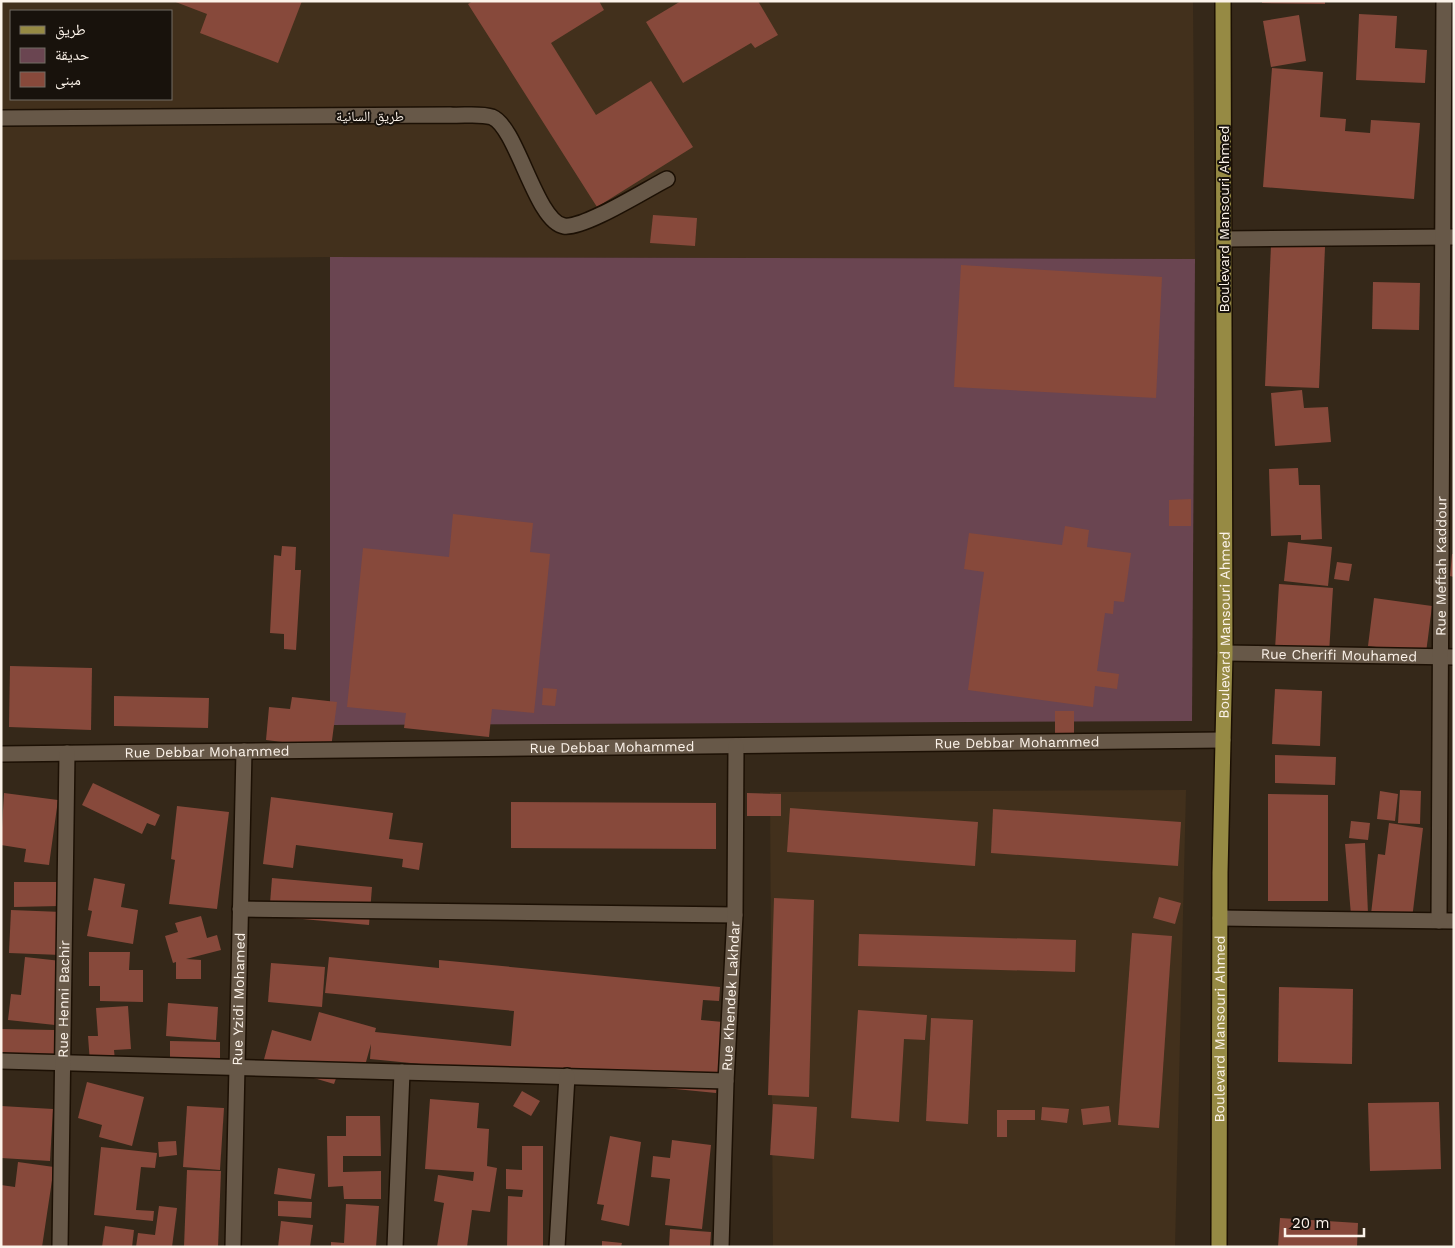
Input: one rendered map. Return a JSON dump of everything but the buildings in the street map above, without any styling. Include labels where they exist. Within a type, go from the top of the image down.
[{"type":"main road","name":"Boulevard Mansouri Ahmed","points":[[1219,1247],[1220,918],[1225,653],[1222,1]]},
{"type":"street","name":"Rue Meftah Kaddour","points":[[1444,1],[1449,28],[1446,921]]},
{"type":"street","name":"طريق السانية","points":[[1,118],[430,115],[492,118],[501,124],[510,138],[520,163],[548,213],[555,222],[564,226],[589,220],[667,179]]},
{"type":"street","points":[[1224,239],[1448,237]]},
{"type":"street","name":"Rue Cherifi Mouhamed","points":[[1225,653],[1447,657]]},
{"type":"street","name":"Rue Debbar Mohammed","points":[[1,754],[1223,740]]},
{"type":"street","name":"Rue Khendek Lakhdar","points":[[722,1247],[726,1081],[735,915],[736,746]]},
{"type":"street","name":"Rue Yzidi Mohamed","points":[[233,1247],[244,751]]},
{"type":"street","name":"Rue Henni Bachir","points":[[60,1247],[67,753]]},
{"type":"street","points":[[240,909],[735,915]]},
{"type":"street","points":[[1220,918],[1446,921]]},
{"type":"street","points":[[1,1061],[726,1081]]},
{"type":"street","points":[[395,1247],[402,1072]]},
{"type":"street","points":[[557,1247],[567,1076]]},
{"type":"shaded area","points":[[1,1],[1193,1],[1195,259],[330,257],[1,260]]},
{"type":"shaded area","points":[[1186,790],[1175,1247],[773,1247],[770,792]]},
{"type":"green space","points":[[330,257],[1195,259],[1192,721],[330,725]]}]
